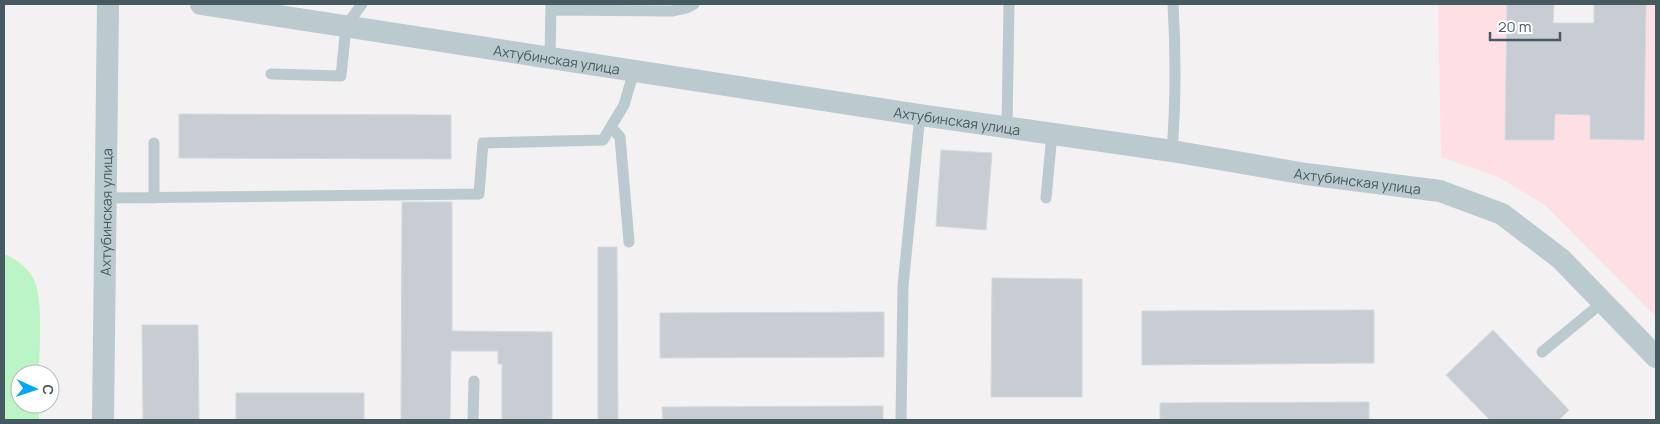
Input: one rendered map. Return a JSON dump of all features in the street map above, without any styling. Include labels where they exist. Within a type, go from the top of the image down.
[{"type":"street","name":"Ахтубинская улица","points":[[103,420],[108,4]]},
{"type":"street","name":"Ахтубинская улица","points":[[201,4],[920,115],[1172,151],[1306,174],[1440,191],[1502,214],[1560,258],[1656,357]]},
{"type":"lane","points":[[271,74],[341,76],[346,26],[362,4]]},
{"type":"lane","points":[[550,58],[551,7],[672,11],[694,4]]},
{"type":"lane","points":[[1007,128],[1009,4]]},
{"type":"lane","points":[[1172,151],[1176,99],[1173,4]]},
{"type":"lane","points":[[106,198],[479,194],[483,143],[603,140],[624,105],[634,71]]},
{"type":"lane","points":[[902,420],[903,286],[920,115]]},
{"type":"lane","points":[[611,126],[620,137],[628,242]]},
{"type":"lane","points":[[1046,198],[1052,134]]},
{"type":"lane","points":[[154,143],[154,198]]},
{"type":"lane","points":[[1542,352],[1603,302]]},
{"type":"lane","points":[[473,420],[474,381]]},
{"type":"shaded area","points":[[1438,4],[1507,4],[1505,139],[1554,140],[1555,114],[1590,115],[1590,139],[1644,140],[1646,4],[1656,4],[1656,317],[1545,205],[1498,177],[1441,157]]},
{"type":"green space","points":[[4,254],[16,260],[33,278],[39,298],[40,339],[39,364],[10,364],[10,414],[39,414],[39,420],[4,420]]},
{"type":"building","points":[[1507,4],[1554,4],[1553,23],[1594,23],[1594,4],[1646,4],[1644,140],[1590,139],[1590,115],[1555,114],[1554,140],[1505,140]]},
{"type":"building","points":[[179,114],[451,115],[451,159],[179,158]]},
{"type":"building","points":[[941,150],[992,153],[986,230],[936,226]]},
{"type":"building","points":[[402,202],[452,202],[452,331],[552,332],[552,420],[502,420],[502,364],[498,364],[498,351],[451,351],[450,420],[401,420]]},
{"type":"building","points":[[598,247],[617,247],[618,420],[598,420]]},
{"type":"building","points":[[992,278],[1082,279],[1082,397],[991,397]]},
{"type":"building","points":[[1374,310],[1374,363],[1142,365],[1142,311]]},
{"type":"building","points":[[884,312],[884,357],[660,358],[660,313]]},
{"type":"building","points":[[142,325],[198,325],[199,420],[143,420]]},
{"type":"building","points":[[1493,330],[1569,410],[1559,420],[1490,420],[1446,375]]},
{"type":"building","points":[[236,393],[364,393],[364,420],[236,420]]},
{"type":"building","points":[[1369,402],[1369,420],[1160,420],[1160,403]]},
{"type":"building","points":[[883,406],[883,420],[663,420],[662,407]]}]
